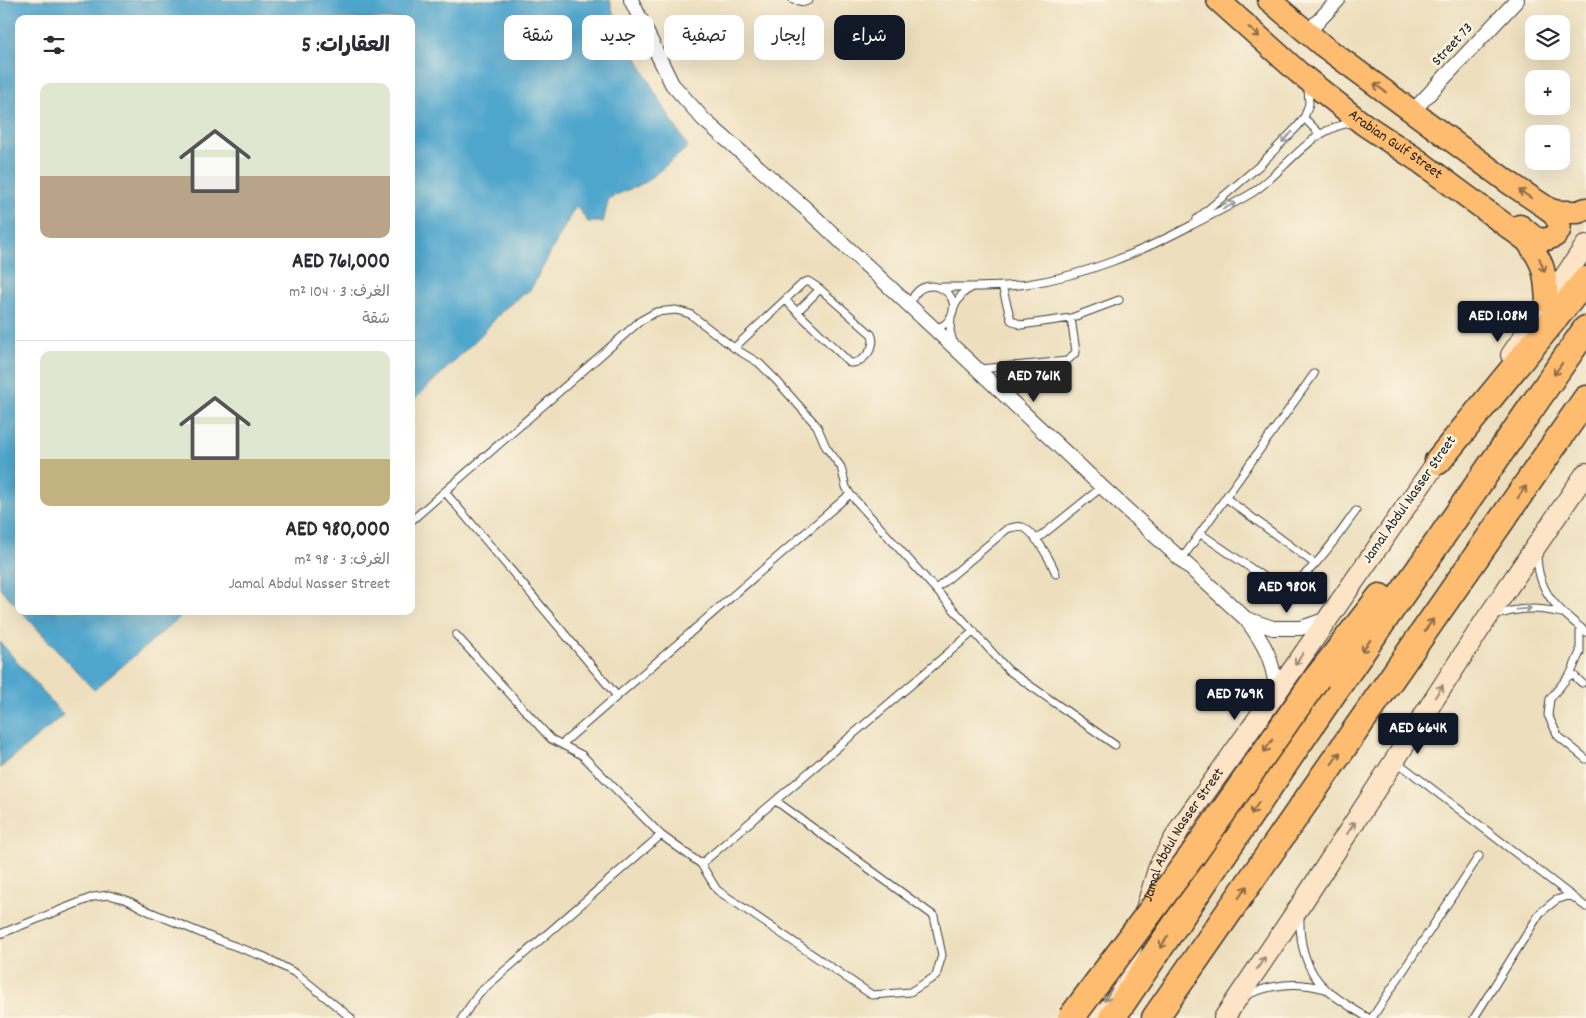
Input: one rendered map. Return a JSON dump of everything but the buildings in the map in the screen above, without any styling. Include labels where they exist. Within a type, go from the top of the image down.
[{"type":"highway","points":[[1438,461],[1586,280]]},
{"type":"highway","points":[[1112,1018],[1322,710],[1586,329]]},
{"type":"highway","points":[[1155,1018],[1586,399]]},
{"type":"highway","points":[[1071,1018],[1192,856],[1317,678],[1507,442]]},
{"type":"highway","points":[[1178,1009],[1220,925]]},
{"type":"main road","name":"Arabian Gulf Street","points":[[1218,0],[1303,75],[1362,123],[1419,161],[1527,241],[1539,257],[1545,273],[1548,302]]},
{"type":"main road","points":[[1269,0],[1314,39],[1508,182],[1550,210],[1559,224],[1559,230],[1555,236],[1548,240],[1536,238],[1451,174],[1438,166],[1419,161]]},
{"type":"main road","points":[[1303,75],[1313,75],[1320,72],[1325,66],[1326,52],[1314,39]]},
{"type":"main road","points":[[1550,210],[1568,212],[1586,209]]},
{"type":"main road","name":"Jamal Abdul Nasser Street","points":[[1094,1018],[1113,988],[1129,957],[1159,866],[1174,838],[1438,461],[1586,245]]},
{"type":"main road","points":[[1229,1011],[1304,900],[1485,621],[1586,473]]},
{"type":"street","points":[[631,0],[672,84],[704,120],[804,207],[935,328],[1102,488],[1246,619],[1262,641],[1273,665],[1277,692]]},
{"type":"street","points":[[1314,39],[1338,0]]},
{"type":"street","name":"Street 73","points":[[1412,112],[1517,0]]},
{"type":"street","points":[[1246,619],[1273,628],[1301,628],[1327,619]]},
{"type":"lane","points":[[793,0],[805,2],[809,0]]},
{"type":"lane","points":[[1186,229],[1260,165],[1304,118],[1309,104],[1303,75]]},
{"type":"lane","points":[[1304,118],[1320,134]]},
{"type":"lane","points":[[910,306],[916,292],[923,287],[932,285],[940,287],[1002,286],[1047,281],[1094,269],[1147,248],[1235,203],[1254,191],[1320,134],[1340,124],[1362,123]]},
{"type":"lane","points":[[734,348],[805,281],[811,282],[820,289],[871,334],[874,339],[872,348],[856,363],[850,363],[785,300]]},
{"type":"lane","points":[[956,348],[950,331],[954,307],[962,294],[973,286]]},
{"type":"lane","points":[[1002,286],[1011,320],[1021,325],[1071,318],[1119,300]]},
{"type":"lane","points":[[940,287],[952,298],[954,307]]},
{"type":"lane","points":[[797,312],[820,289]]},
{"type":"lane","points":[[415,518],[640,321],[656,312],[676,310],[690,314],[734,348],[758,363],[776,380],[817,426],[826,447],[841,467],[846,487],[850,494],[1008,670],[1114,745]]},
{"type":"lane","points":[[935,328],[947,322],[952,315]]},
{"type":"lane","points":[[978,369],[1067,361],[1076,352],[1071,318]]},
{"type":"lane","points":[[1181,560],[1314,374]]},
{"type":"lane","points":[[1036,540],[1102,488]]},
{"type":"lane","points":[[445,492],[617,696]]},
{"type":"lane","points":[[562,744],[850,494]]},
{"type":"lane","points":[[1226,498],[1315,564]]},
{"type":"lane","points":[[1201,534],[1274,584],[1283,586],[1291,584],[1306,575],[1356,511]]},
{"type":"lane","points":[[936,589],[1007,529],[1022,527],[1027,530],[1046,552],[1056,574]]},
{"type":"lane","points":[[1538,542],[1540,577],[1549,598],[1583,630],[1580,652],[1571,673],[1550,699],[1548,715],[1558,736],[1586,759]]},
{"type":"lane","points":[[1485,621],[1521,609],[1544,609],[1564,614]]},
{"type":"lane","points":[[702,864],[974,631]]},
{"type":"lane","points":[[456,635],[551,739],[582,755],[661,835],[702,864],[717,890],[872,995],[910,992],[936,976],[942,955],[934,916],[776,800]]},
{"type":"lane","points":[[1571,673],[1582,683]]},
{"type":"lane","points":[[1394,760],[1586,907]]},
{"type":"lane","points":[[462,1018],[479,994],[661,835]]},
{"type":"lane","points":[[1372,1018],[1479,856]]},
{"type":"lane","points":[[0,934],[84,901],[108,895],[127,900],[148,912],[265,957],[297,974],[351,1018]]},
{"type":"lane","points":[[1474,1018],[1540,913],[1556,900],[1571,895]]},
{"type":"lane","points":[[1304,900],[1300,913],[1301,940],[1309,966],[1325,989]]},
{"type":"lane","points":[[1229,1011],[1258,990],[1284,984],[1312,985],[1325,989],[1368,1018]]},
{"type":"water","points":[[0,0],[610,0],[615,15],[582,15],[582,60],[638,60],[654,91],[688,147],[646,182],[609,198],[603,222],[588,222],[576,205],[531,289],[504,309],[481,335],[415,399],[415,15],[15,15],[15,604],[0,588]]},
{"type":"water","points":[[25,615],[182,615],[94,690]]},
{"type":"water","points":[[0,642],[63,715],[0,768]]}]
